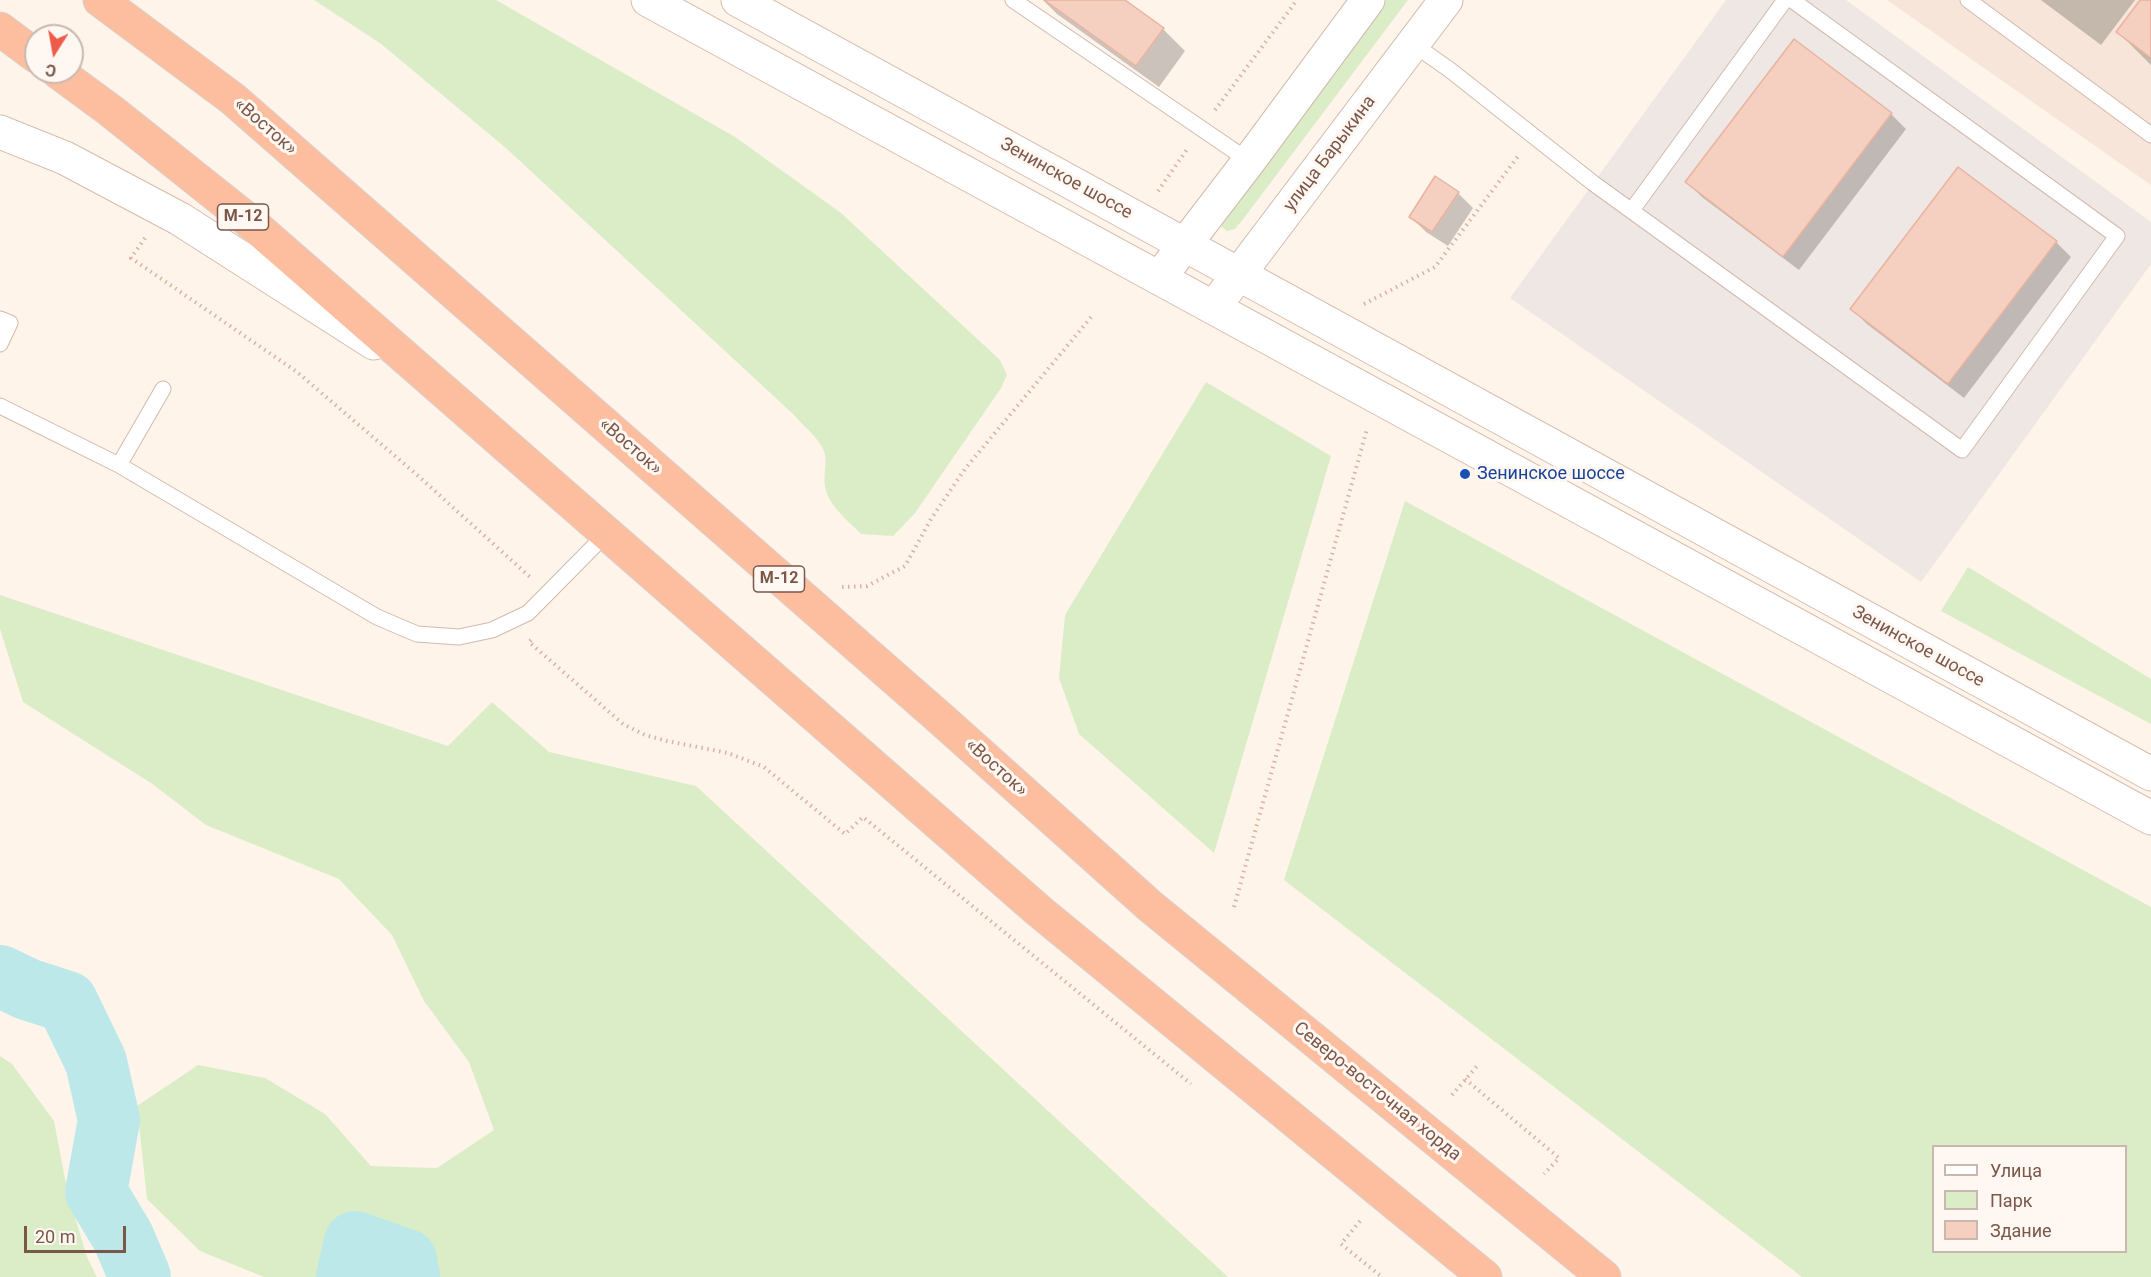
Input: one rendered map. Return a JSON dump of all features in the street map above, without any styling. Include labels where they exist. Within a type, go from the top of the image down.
[{"type":"highway","name":"«Восток»","points":[[100,0],[232,99],[950,726],[1150,906]]},
{"type":"highway","points":[[0,29],[24,47]]},
{"type":"highway","name":"М-12","points":[[74,84],[249,221],[419,372],[607,533],[1039,911],[1485,1277]]},
{"type":"highway","name":"Северо-восточная хорда","points":[[1150,906],[1604,1277]]},
{"type":"main road","name":"Зенинское шоссе","points":[[648,0],[2151,818]]},
{"type":"main road","name":"Зенинское шоссе","points":[[738,0],[2151,774]]},
{"type":"main road","points":[[1160,277],[1368,0]]},
{"type":"main road","name":"улица Барыкина","points":[[1214,307],[1446,0]]},
{"type":"main road","points":[[0,132],[65,158],[180,219],[419,372]]},
{"type":"lane","points":[[1013,0],[1249,161]]},
{"type":"lane","points":[[1632,210],[1785,0]]},
{"type":"lane","points":[[1413,45],[1450,70],[1632,210],[1962,450],[2117,236],[1792,0]]},
{"type":"lane","points":[[1968,0],[2151,135]]},
{"type":"lane","points":[[0,319],[10,323],[0,344]]},
{"type":"lane","points":[[119,465],[163,389]]},
{"type":"lane","points":[[0,406],[119,465],[377,617],[417,634],[459,637],[492,630],[528,614],[607,533]]},
{"type":"path","points":[[1158,191],[1297,0]]},
{"type":"path","points":[[1363,305],[1434,267],[1534,136]]},
{"type":"path","points":[[131,258],[297,372],[416,474],[548,594]]},
{"type":"path","points":[[794,591],[867,586],[905,566],[931,519],[965,469],[1092,316]]},
{"type":"path","points":[[1234,907],[1369,423]]},
{"type":"path","points":[[529,642],[623,724],[645,735],[728,753],[764,766],[845,834],[864,817],[1194,1086]]},
{"type":"path","points":[[1452,1095],[1478,1065]]},
{"type":"path","points":[[1465,1079],[1558,1158],[1544,1173]]},
{"type":"path","points":[[1351,1214],[1368,1228]]},
{"type":"path","points":[[1360,1221],[1341,1244],[1382,1277]]},
{"type":"shaded area","points":[[1726,0],[1846,0],[2151,222],[2151,264],[1921,582],[1510,298]]},
{"type":"shaded area","points":[[1887,0],[2151,0],[2151,185]]},
{"type":"green space","points":[[314,0],[496,0],[735,137],[841,213],[1000,360],[1007,375],[1001,388],[915,513],[893,536],[861,534],[830,500],[825,486],[823,448],[793,414],[507,149],[380,43]]},
{"type":"green space","points":[[1386,0],[1408,0],[1244,218],[1235,229],[1227,231],[1222,227],[1222,219]]},
{"type":"green space","points":[[1206,382],[1331,456],[1214,853],[1079,734],[1059,678],[1065,615]]},
{"type":"green space","points":[[1405,501],[2151,907],[2151,1277],[1802,1277],[1284,880]]},
{"type":"green space","points":[[1968,567],[2151,679],[2151,724],[1941,611]]},
{"type":"green space","points":[[0,595],[448,746],[492,702],[549,752],[696,786],[1228,1277],[264,1277],[200,1251],[147,1199],[137,1106],[198,1065],[265,1078],[325,1114],[371,1166],[437,1168],[494,1130],[469,1062],[424,1001],[392,935],[339,879],[206,825],[151,783],[23,702],[0,629]]},
{"type":"green space","points":[[0,1056],[12,1064],[54,1121],[68,1194],[87,1257],[97,1277],[0,1277]]},
{"type":"building","points":[[1044,0],[1125,0],[1164,28],[1136,66]]},
{"type":"building","points":[[2140,0],[2151,0],[2151,58],[2116,32]]},
{"type":"building","points":[[1794,39],[1892,113],[1783,257],[1685,182]]},
{"type":"building","points":[[1958,167],[2057,241],[1948,384],[1850,309]]},
{"type":"building","points":[[1435,176],[1459,192],[1432,232],[1409,217]]},
{"type":"waterway","points":[[0,976],[27,989],[67,1002],[96,1062],[109,1120],[96,1192],[123,1237],[140,1277]]},
{"type":"waterway","points":[[347,1277],[355,1242],[406,1260],[409,1277]]},
{"type":"place","name":"Зенинское шоссе","points":[[1465,474]]}]
